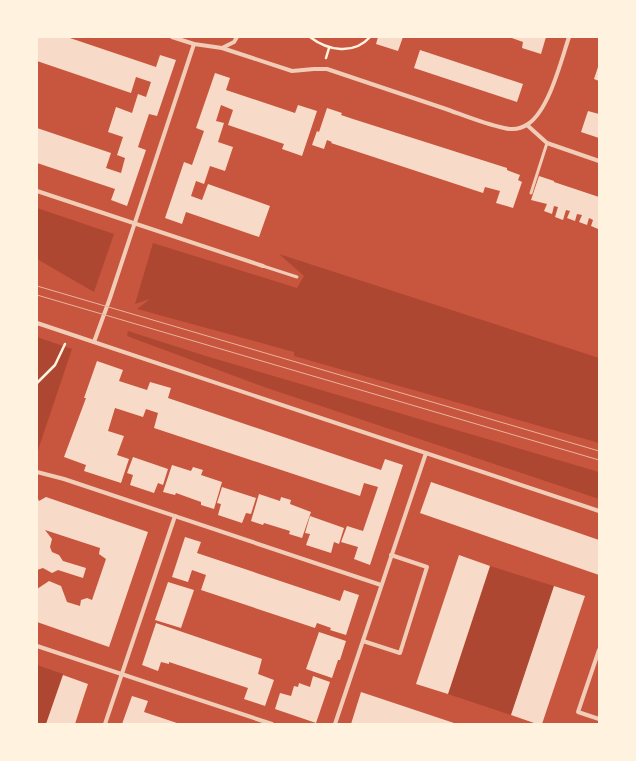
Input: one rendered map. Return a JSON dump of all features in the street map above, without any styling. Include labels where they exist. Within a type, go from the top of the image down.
[{"type":"street","points":[[172,37],[194,44],[222,48],[292,71],[314,68],[327,69],[504,128],[515,129],[527,125],[535,118],[551,89],[569,37]]},
{"type":"street","points":[[222,48],[234,42],[237,37]]},
{"type":"street","points":[[94,342],[135,224],[194,44]]},
{"type":"street","points":[[527,125],[547,143],[599,160]]},
{"type":"street","points":[[37,191],[263,266]]},
{"type":"street","points":[[37,323],[599,511]]},
{"type":"street","points":[[335,724],[426,453]]},
{"type":"street","points":[[37,472],[64,479],[381,585]]},
{"type":"street","points":[[105,724],[174,516]]},
{"type":"street","points":[[363,641],[400,653],[427,567],[391,555]]},
{"type":"street","points":[[37,646],[272,724]]},
{"type":"street","points":[[599,650],[578,712],[599,719]]},
{"type":"lane","points":[[530,193],[547,143]]},
{"type":"lane","points":[[263,266],[297,277]]},
{"type":"path","points":[[310,37],[318,43],[340,50],[352,49],[364,43],[370,37]]},
{"type":"path","points":[[327,55],[329,47]]},
{"type":"path","points":[[37,383],[55,365],[64,346]]},
{"type":"shaded area","points":[[37,208],[114,234],[94,292],[37,259]]},
{"type":"shaded area","points":[[153,243],[297,288],[304,276],[279,254],[599,358],[599,443],[294,356],[294,352],[137,309],[150,299],[135,304]]},
{"type":"shaded area","points":[[128,331],[209,357],[599,472],[599,499],[267,388],[127,336]]},
{"type":"shaded area","points":[[37,337],[72,349],[37,453]]},
{"type":"shaded area","points":[[490,566],[554,586],[511,715],[448,694]]},
{"type":"shaded area","points":[[37,665],[63,674],[46,724],[37,724]]},
{"type":"building","points":[[38,37],[67,37],[156,67],[160,55],[176,60],[157,116],[149,114],[138,147],[146,150],[127,206],[111,200],[115,189],[37,163],[37,128],[111,153],[106,168],[121,173],[125,158],[117,155],[123,137],[108,132],[116,107],[132,113],[138,94],[146,97],[151,82],[136,77],[131,93],[37,61]]},
{"type":"building","points":[[378,37],[403,37],[398,51],[376,44]]},
{"type":"building","points":[[509,37],[546,37],[541,54],[522,48],[523,42]]},
{"type":"building","points":[[420,50],[523,84],[517,102],[414,68]]},
{"type":"building","points":[[599,64],[599,81],[594,79]]},
{"type":"building","points":[[215,73],[230,78],[226,90],[295,113],[298,105],[317,111],[302,156],[282,149],[284,144],[228,125],[233,110],[221,105],[216,121],[224,123],[218,142],[233,147],[225,171],[210,166],[204,184],[196,181],[191,196],[202,200],[208,184],[270,206],[259,237],[186,212],[182,224],[165,218],[184,162],[192,165],[204,131],[196,128]]},
{"type":"building","points":[[327,108],[342,113],[341,115],[353,119],[507,168],[507,170],[520,175],[518,180],[522,182],[513,208],[496,203],[500,191],[485,187],[483,193],[331,143],[332,142],[327,140],[324,149],[312,145],[317,131],[319,132]]},
{"type":"building","points":[[588,111],[599,114],[599,138],[581,132]]},
{"type":"building","points":[[539,176],[599,197],[598,229],[591,226],[593,220],[589,218],[587,225],[579,222],[582,215],[577,214],[575,221],[567,218],[570,211],[566,210],[563,220],[555,217],[558,207],[554,206],[552,214],[544,211],[547,204],[531,200]]},
{"type":"building","points":[[97,361],[123,370],[119,381],[147,390],[150,382],[171,388],[168,398],[381,470],[385,459],[403,465],[370,565],[354,559],[358,547],[341,542],[347,526],[363,531],[378,487],[364,483],[360,496],[154,428],[158,413],[146,409],[143,417],[115,408],[108,431],[124,436],[117,455],[129,459],[121,483],[84,471],[86,465],[64,457],[86,398],[84,398]]},
{"type":"building","points":[[133,457],[168,469],[163,485],[158,483],[154,493],[130,485],[133,475],[127,473]]},
{"type":"building","points":[[172,465],[191,471],[193,467],[203,470],[201,475],[222,482],[214,509],[201,505],[201,502],[176,493],[175,495],[163,492]]},
{"type":"building","points":[[431,482],[599,540],[599,575],[420,513]]},
{"type":"building","points":[[222,487],[256,498],[251,514],[246,513],[242,523],[218,515],[221,504],[217,503]]},
{"type":"building","points":[[259,494],[280,501],[281,497],[291,500],[290,504],[311,512],[302,538],[289,534],[290,531],[264,523],[263,525],[251,521]]},
{"type":"building","points":[[37,497],[39,501],[46,497],[148,532],[109,647],[37,622],[37,589],[49,581],[61,586],[67,602],[80,606],[81,600],[87,598],[92,600],[106,559],[99,554],[100,548],[45,530],[52,539],[50,547],[52,552],[59,555],[63,561],[86,568],[83,578],[58,570],[52,573],[43,568],[37,570]]},
{"type":"building","points":[[310,516],[344,528],[339,544],[334,542],[331,553],[306,545],[310,534],[305,533]]},
{"type":"building","points":[[185,537],[201,542],[197,553],[340,601],[344,590],[359,595],[346,635],[330,630],[331,628],[317,623],[315,628],[201,590],[206,575],[192,570],[188,582],[172,577]]},
{"type":"building","points":[[459,555],[490,566],[448,694],[416,684]]},
{"type":"building","points":[[168,582],[194,590],[181,628],[155,620]]},
{"type":"building","points":[[554,586],[585,596],[542,724],[537,724],[511,715]]},
{"type":"building","points":[[156,623],[262,659],[258,674],[274,680],[265,706],[244,699],[248,688],[169,662],[169,664],[161,662],[158,671],[142,665]]},
{"type":"building","points":[[319,632],[346,641],[332,678],[306,669]]},
{"type":"building","points":[[63,675],[88,684],[75,724],[46,724]]},
{"type":"building","points":[[313,676],[330,682],[316,723],[275,709],[280,693],[291,696],[294,686],[298,687],[299,683],[310,687]]},
{"type":"building","points":[[361,692],[457,724],[351,724]]},
{"type":"building","points":[[132,696],[148,701],[144,712],[180,724],[122,724]]},
{"type":"tram line","points":[[37,286],[599,451]]},
{"type":"tram line","points":[[37,295],[599,460]]}]
